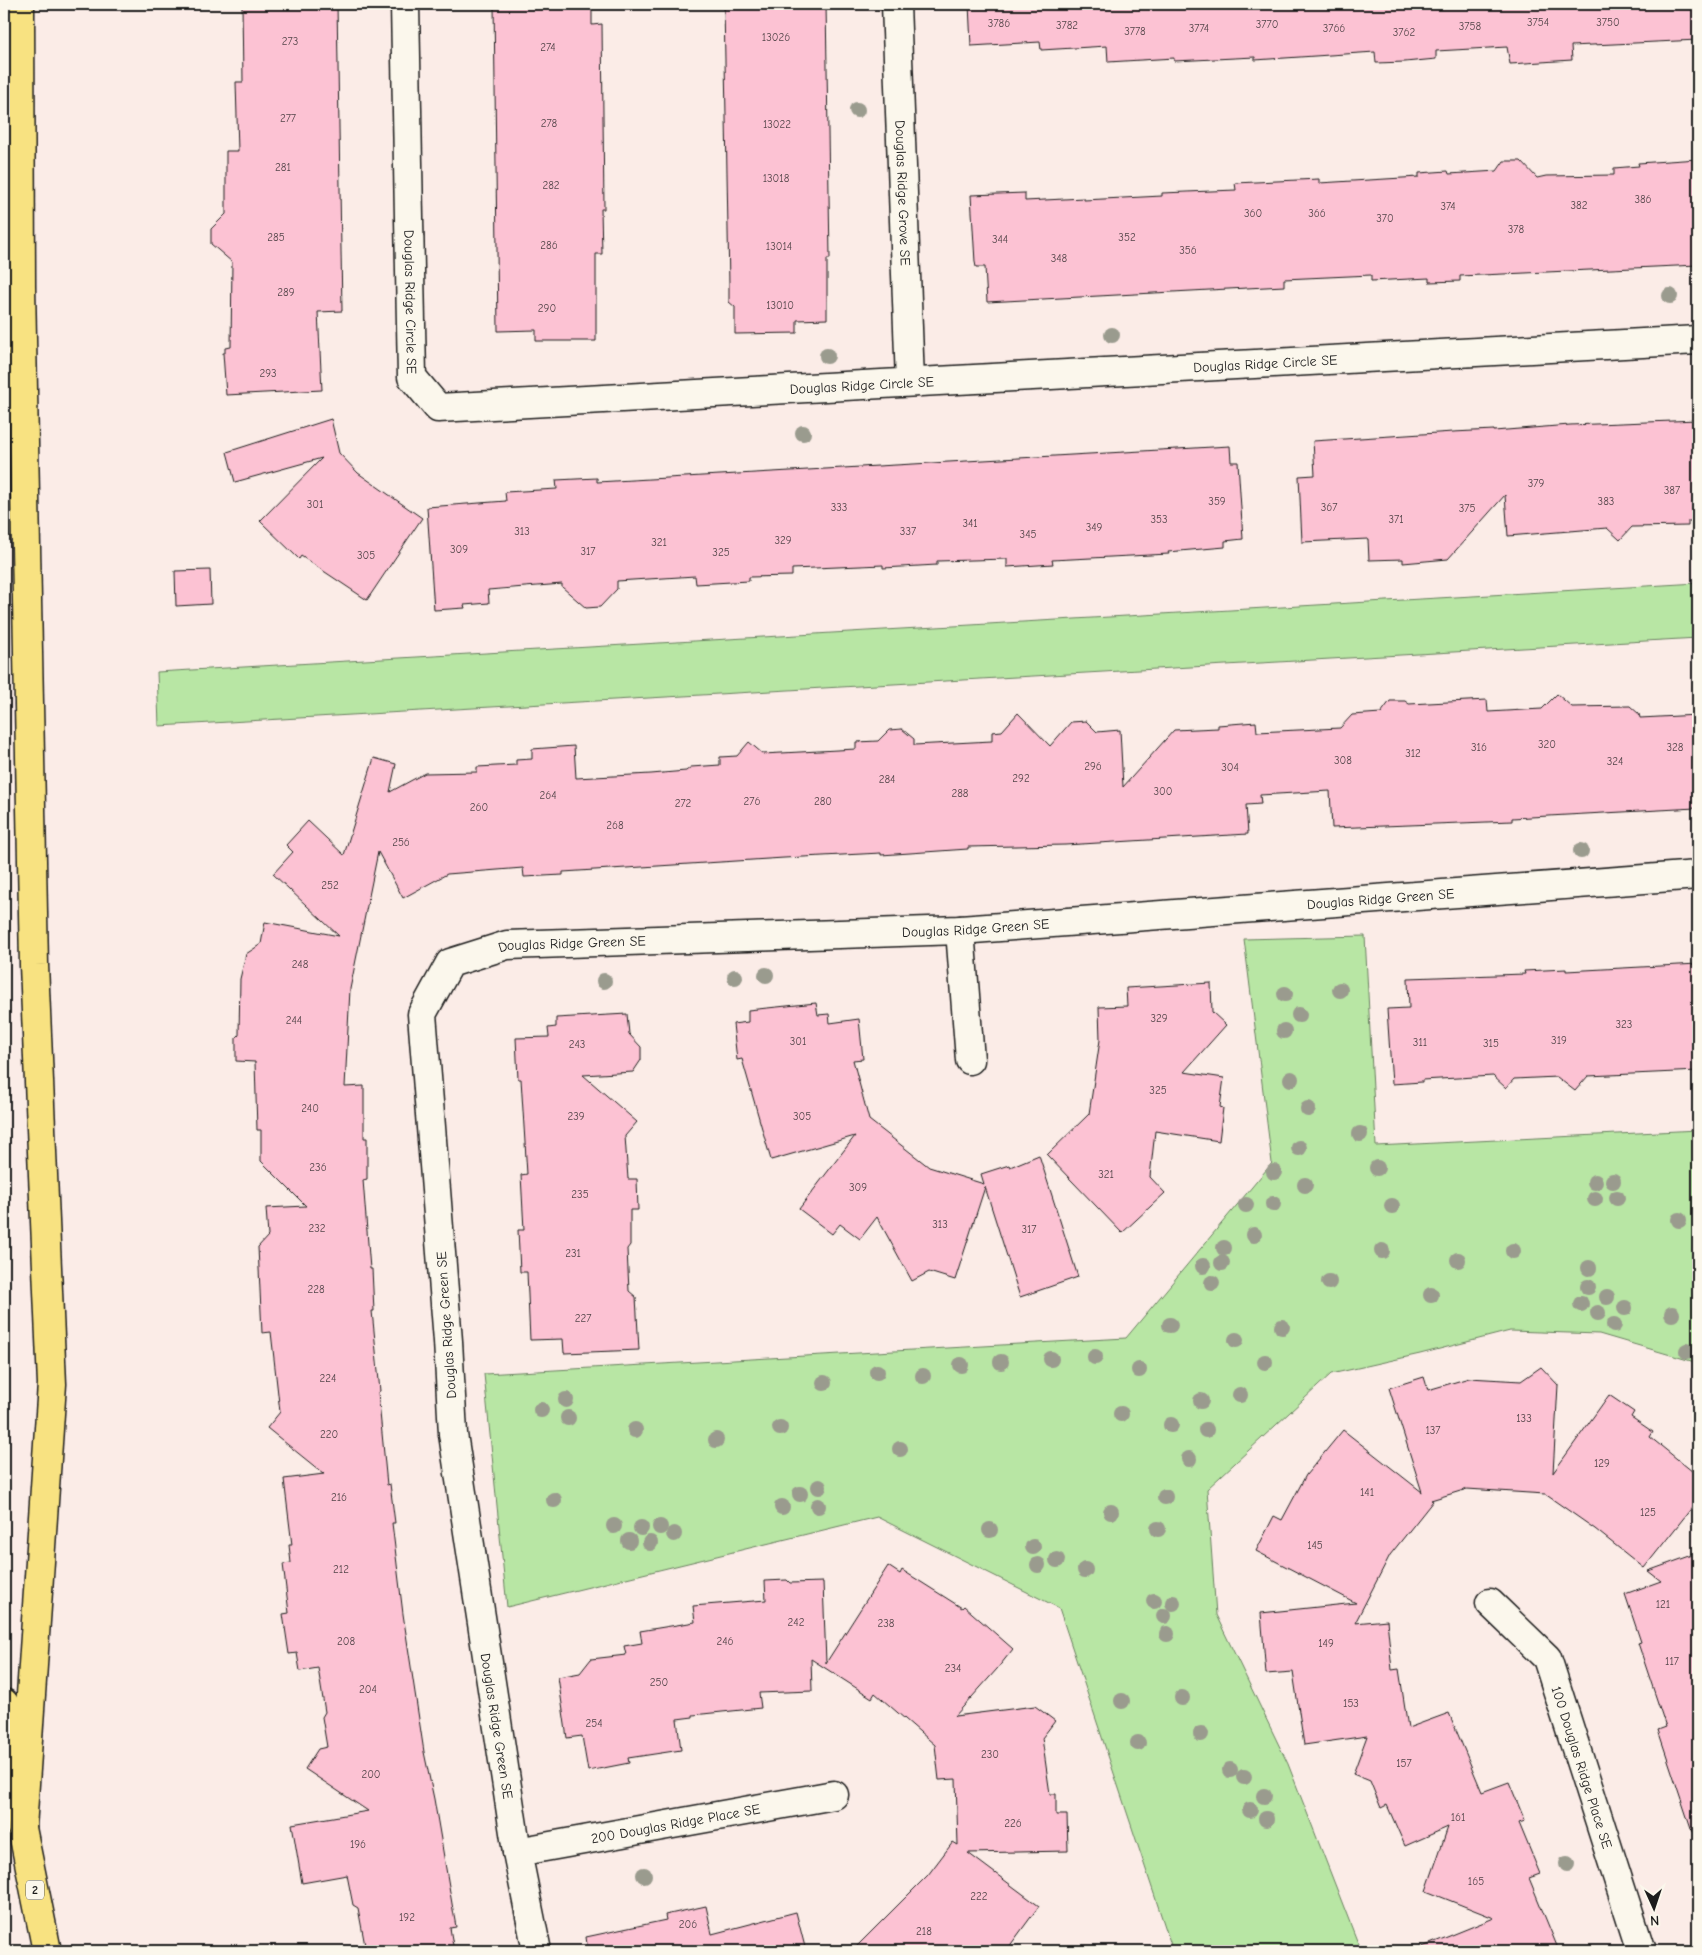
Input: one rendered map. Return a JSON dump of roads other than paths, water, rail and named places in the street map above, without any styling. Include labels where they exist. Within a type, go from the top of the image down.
[{"type":"highway","points":[[20,4],[21,296],[34,965],[52,1384],[22,1828]]},
{"type":"highway","name":"2","points":[[4,1704],[22,1828],[47,1951]]},
{"type":"street","name":"Douglas Ridge Circle SE","points":[[405,4],[412,377],[438,408],[1698,340]]},
{"type":"street","name":"Douglas Ridge Grove SE","points":[[896,4],[910,382]]},
{"type":"street","name":"Douglas Ridge Green SE","points":[[537,1951],[517,1852],[453,1434],[448,1341],[422,1014],[450,963],[507,945],[960,930],[1698,875]]},
{"type":"street","points":[[960,930],[970,1060]]},
{"type":"street","name":"100 Douglas Ridge Place SE","points":[[1490,1603],[1547,1658],[1641,1951]]},
{"type":"street","name":"200 Douglas Ridge Place SE","points":[[517,1852],[834,1795]]}]
